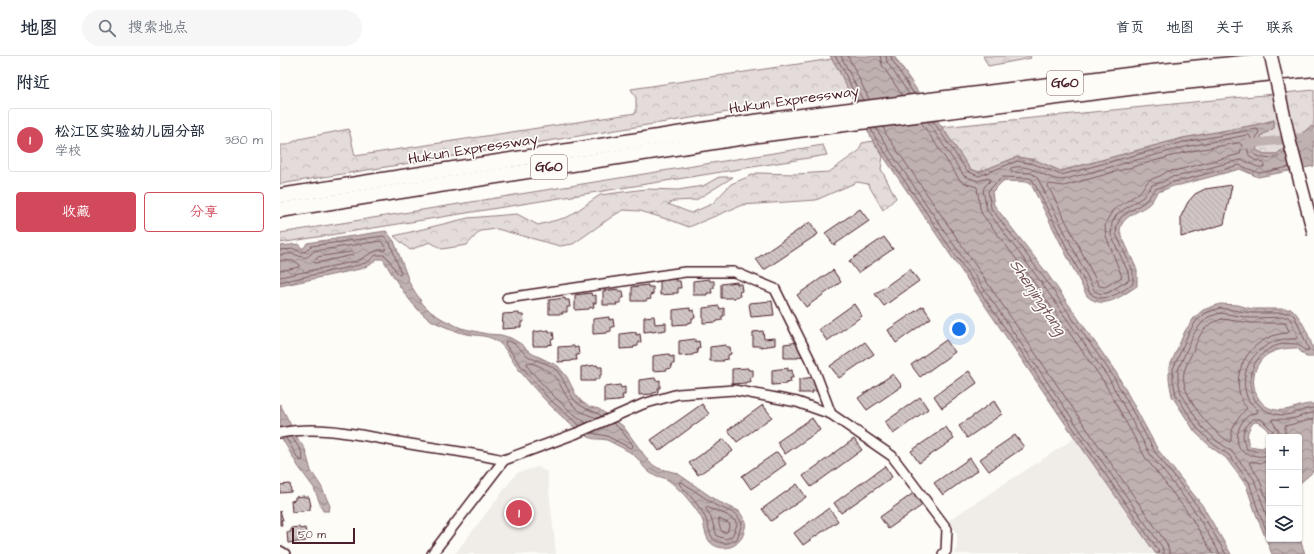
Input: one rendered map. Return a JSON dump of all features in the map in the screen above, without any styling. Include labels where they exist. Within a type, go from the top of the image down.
[{"type":"highway","name":"Hukun Expressway","points":[[280,210],[727,140],[817,121],[1152,72],[1314,56]]},
{"type":"highway","name":"Hukun Expressway","points":[[280,196],[746,123],[817,121],[1314,69]]},
{"type":"main road","points":[[1271,56],[1289,139],[1314,234]]},
{"type":"street","points":[[506,298],[685,272],[734,272],[775,288],[814,366],[830,414]]},
{"type":"street","points":[[432,554],[504,460],[577,433],[643,404],[678,394],[734,390],[797,402],[830,414],[892,456],[947,529],[946,551],[943,554]]},
{"type":"street","points":[[280,433],[296,430],[342,432],[471,453],[504,460]]},
{"type":"street","points":[[280,551],[285,554]]},
{"type":"shaded area","points":[[1075,438],[1156,554],[954,554],[957,547],[957,534],[949,520]]},
{"type":"shaded area","points":[[538,467],[547,472],[556,554],[455,554],[517,473]]},
{"type":"green space","points":[[983,56],[1030,56],[1031,58],[988,66]]},
{"type":"green space","points":[[832,59],[853,92],[280,184],[280,145],[287,145],[299,139],[349,129],[355,156],[636,113],[636,98],[631,89]]},
{"type":"green space","points":[[1314,90],[1314,127],[1310,127],[1277,154],[1264,154],[1256,150],[1262,135],[1274,128],[1274,120],[1255,125],[1183,138],[1060,171],[1035,160],[1017,157],[979,172],[970,169],[942,127]]},
{"type":"green space","points":[[873,141],[883,156],[881,169],[896,198],[883,210],[868,184],[857,182],[816,200],[742,205],[689,227],[640,211],[623,210],[573,244],[560,246],[497,229],[480,231],[467,245],[442,249],[430,242],[410,250],[394,236],[468,218],[517,214],[538,225],[568,217],[600,195],[646,189],[678,190],[703,186],[719,177],[733,177],[696,200],[674,201],[668,204],[691,213],[712,204],[731,184],[757,173],[797,174],[829,172],[859,151],[862,143]]},
{"type":"green space","points":[[823,145],[827,155],[280,243],[280,233]]},
{"type":"water","name":"Shenjingtang","points":[[830,56],[894,56],[970,169],[979,172],[1017,157],[1035,160],[1061,171],[1183,138],[1255,125],[1274,120],[1274,128],[1262,135],[1256,150],[1264,154],[1277,154],[1310,127],[1314,127],[1314,166],[1258,177],[1240,169],[1174,186],[1157,192],[1149,204],[1126,219],[1121,227],[1120,232],[1137,270],[1137,286],[1119,298],[1106,302],[1093,300],[1087,296],[1030,182],[1003,181],[992,192],[994,205],[1046,272],[1117,374],[1158,450],[1202,505],[1231,554],[1156,554],[1075,438],[873,141],[837,67]]},
{"type":"water","points":[[386,231],[394,241],[410,284],[422,303],[431,312],[461,328],[511,338],[531,353],[558,366],[567,377],[576,395],[582,402],[590,407],[599,409],[623,426],[650,463],[658,468],[677,473],[717,501],[739,511],[746,522],[741,539],[736,544],[729,547],[720,548],[713,545],[707,536],[699,514],[687,498],[673,484],[666,479],[649,472],[637,458],[626,450],[607,440],[591,438],[571,425],[531,384],[516,366],[505,349],[495,340],[487,337],[458,332],[426,317],[413,304],[383,259],[377,259],[370,265],[360,269],[280,286],[280,246],[299,244],[301,248],[304,248],[307,243]]},
{"type":"water","points":[[1220,304],[1238,305],[1252,309],[1292,309],[1300,318],[1312,345],[1314,357],[1306,357],[1297,348],[1281,349],[1266,355],[1259,363],[1254,375],[1254,388],[1256,394],[1259,400],[1269,408],[1275,410],[1287,410],[1303,405],[1314,404],[1314,471],[1302,481],[1302,434],[1270,434],[1263,425],[1254,422],[1249,430],[1247,436],[1249,446],[1262,448],[1266,446],[1266,539],[1246,485],[1226,458],[1211,447],[1195,432],[1172,396],[1169,380],[1169,368],[1185,331],[1194,318],[1203,310]]},
{"type":"water","points":[[280,404],[299,441],[305,449],[311,471],[321,486],[330,506],[329,511],[323,511],[314,488],[298,466],[280,435]]},
{"type":"water","points":[[1267,542],[1301,542],[1305,554],[1272,554]]},
{"type":"building","points":[[1232,185],[1224,224],[1181,237],[1181,216],[1188,202],[1195,194],[1205,189]]},
{"type":"building","points":[[860,209],[869,221],[834,245],[825,233]]},
{"type":"building","points":[[810,222],[818,234],[764,270],[756,259]]},
{"type":"building","points":[[884,237],[893,249],[858,273],[849,261]]},
{"type":"building","points":[[910,269],[919,281],[884,306],[875,294]]},
{"type":"building","points":[[833,270],[841,282],[806,307],[797,295]]},
{"type":"building","points":[[676,279],[676,281],[680,281],[681,288],[678,288],[678,293],[660,295],[660,280]]},
{"type":"building","points":[[709,279],[710,281],[714,281],[714,288],[711,288],[712,293],[707,293],[707,295],[693,295],[693,281]]},
{"type":"building","points":[[737,282],[737,284],[741,284],[742,291],[739,292],[740,296],[735,298],[721,298],[721,284]]},
{"type":"building","points":[[648,285],[648,287],[653,287],[653,294],[650,295],[651,299],[646,301],[632,301],[632,287]]},
{"type":"building","points":[[619,289],[619,291],[623,291],[624,298],[621,298],[621,303],[616,303],[617,305],[603,305],[603,291]]},
{"type":"building","points":[[591,293],[592,296],[596,295],[596,303],[593,303],[594,307],[575,310],[575,295]]},
{"type":"building","points":[[565,298],[565,300],[569,300],[570,307],[567,307],[567,312],[562,312],[563,314],[549,314],[549,300]]},
{"type":"building","points":[[772,301],[774,315],[751,317],[749,303]]},
{"type":"building","points":[[854,304],[862,316],[827,341],[819,329]]},
{"type":"building","points":[[719,306],[720,309],[724,308],[724,316],[722,316],[722,320],[703,323],[703,308]]},
{"type":"building","points":[[923,306],[931,318],[896,343],[888,330]]},
{"type":"building","points":[[690,308],[690,311],[694,310],[695,318],[692,318],[692,322],[673,325],[673,310]]},
{"type":"building","points":[[519,313],[519,315],[523,315],[524,322],[521,322],[521,327],[502,329],[503,314]]},
{"type":"building","points":[[654,316],[655,324],[666,323],[666,330],[644,332],[644,317]]},
{"type":"building","points":[[609,317],[609,320],[613,319],[614,327],[611,327],[611,331],[607,333],[593,334],[593,319]]},
{"type":"building","points":[[549,330],[549,332],[553,332],[554,339],[551,340],[552,344],[547,346],[533,346],[533,332]]},
{"type":"building","points":[[763,331],[764,339],[775,338],[775,345],[761,347],[753,346],[753,332]]},
{"type":"building","points":[[636,332],[636,335],[640,334],[641,342],[638,342],[638,346],[633,347],[634,348],[620,349],[620,334]]},
{"type":"building","points":[[695,339],[695,342],[699,341],[700,348],[697,349],[698,353],[679,356],[679,341]]},
{"type":"building","points":[[946,340],[955,352],[920,377],[911,365]]},
{"type":"building","points":[[800,342],[803,356],[798,358],[784,358],[784,344]]},
{"type":"building","points":[[865,342],[874,354],[839,378],[830,366]]},
{"type":"building","points":[[726,345],[726,347],[730,347],[731,354],[728,355],[728,359],[723,360],[724,361],[710,361],[710,347]]},
{"type":"building","points":[[574,346],[574,348],[578,347],[579,355],[576,355],[577,360],[558,362],[558,347]]},
{"type":"building","points":[[669,354],[670,357],[674,356],[674,364],[671,364],[672,368],[653,371],[653,356]]},
{"type":"building","points":[[597,365],[598,367],[602,367],[600,379],[595,379],[595,381],[581,381],[581,367]]},
{"type":"building","points":[[748,368],[748,370],[753,370],[753,377],[750,377],[751,382],[732,384],[732,369]]},
{"type":"building","points":[[788,368],[788,371],[792,370],[793,378],[790,378],[791,382],[772,385],[772,370]]},
{"type":"building","points":[[969,371],[977,383],[942,408],[934,396]]},
{"type":"building","points":[[893,374],[902,386],[867,410],[858,398]]},
{"type":"building","points":[[815,377],[817,391],[812,391],[813,393],[799,393],[799,379]]},
{"type":"building","points":[[655,378],[656,381],[660,380],[660,388],[658,388],[658,392],[639,395],[639,380]]},
{"type":"building","points":[[620,385],[621,388],[625,387],[625,395],[622,395],[623,399],[604,402],[604,387]]},
{"type":"building","points":[[920,397],[928,409],[893,434],[885,422]]},
{"type":"building","points":[[994,401],[1002,414],[967,438],[959,426]]},
{"type":"building","points":[[702,404],[709,414],[659,451],[651,440]]},
{"type":"building","points":[[763,405],[772,417],[737,442],[728,430]]},
{"type":"building","points":[[812,418],[820,430],[785,454],[777,442]]},
{"type":"building","points":[[946,427],[954,439],[919,463],[911,451]]},
{"type":"building","points":[[1015,435],[1024,447],[989,471],[980,459]]},
{"type":"building","points":[[724,439],[733,451],[698,475],[689,463]]},
{"type":"building","points":[[854,439],[862,450],[811,487],[803,476]]},
{"type":"building","points":[[777,452],[786,464],[751,489],[742,476]]},
{"type":"building","points":[[970,458],[978,470],[943,495],[934,483]]},
{"type":"building","points":[[885,466],[892,477],[841,513],[834,503]]},
{"type":"building","points":[[290,484],[291,492],[280,493],[280,485]]},
{"type":"building","points":[[797,484],[806,497],[771,521],[762,509]]},
{"type":"building","points":[[915,492],[924,504],[888,529],[880,517]]},
{"type":"building","points":[[295,497],[309,497],[311,506],[310,510],[292,512],[291,501],[295,500]]},
{"type":"building","points":[[829,508],[838,521],[803,545],[794,533]]},
{"type":"building","points":[[280,511],[283,520],[281,520],[282,525],[280,525]]},
{"type":"building","points":[[299,527],[300,529],[305,528],[307,537],[305,537],[306,541],[288,543],[287,532],[291,532],[291,528]]},
{"type":"waterway","points":[[1248,144],[1314,136]]},
{"type":"place","name":"松江区实验幼儿园分部","points":[[519,513]]}]
